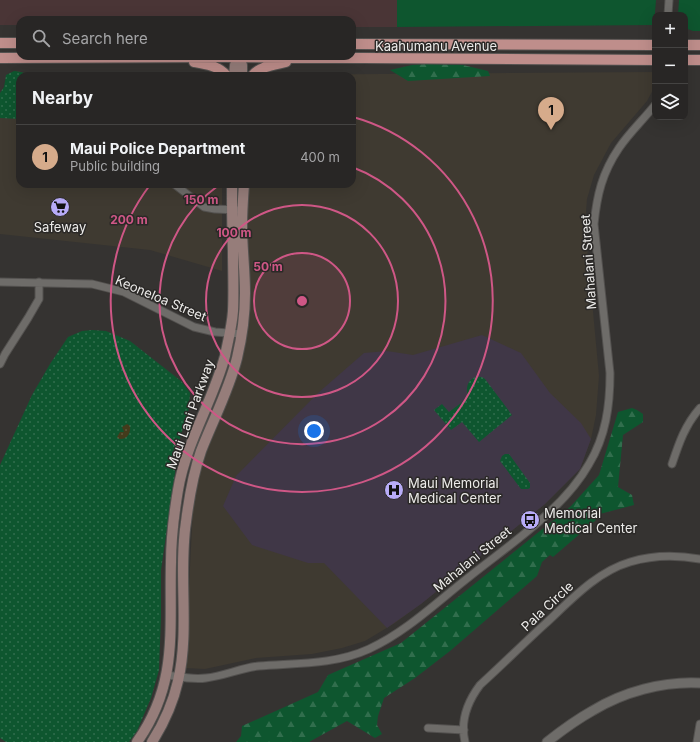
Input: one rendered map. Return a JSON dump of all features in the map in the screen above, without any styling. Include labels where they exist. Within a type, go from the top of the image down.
[{"type":"main road","points":[[0,43],[16,43]]},
{"type":"main road","name":"Kaahumanu Avenue","points":[[356,44],[652,46]]},
{"type":"main road","points":[[688,45],[700,45]]},
{"type":"main road","name":"Kaahumanu Avenue","points":[[0,58],[16,58]]},
{"type":"main road","name":"Kaahumanu Avenue","points":[[356,58],[652,60]]},
{"type":"main road","points":[[185,60],[213,66],[222,72]]},
{"type":"main road","points":[[234,72],[237,60]]},
{"type":"main road","points":[[240,60],[242,65],[242,72]]},
{"type":"main road","points":[[255,72],[265,66],[296,60]]},
{"type":"main road","points":[[688,60],[700,60]]},
{"type":"main road","name":"Maui Lani Parkway","points":[[152,742],[164,722],[172,702],[182,659],[183,562],[185,524],[191,488],[201,452],[232,376],[241,334],[245,298],[238,210],[233,188]]},
{"type":"main road","name":"Maui Lani Parkway","points":[[137,742],[161,698],[167,675],[170,644],[173,523],[179,485],[189,448],[220,371],[229,333],[233,312],[238,210],[243,188]]},
{"type":"street","points":[[668,12],[669,0]]},
{"type":"street","name":"Mahalani Street","points":[[167,675],[189,679],[206,678],[258,666],[314,663],[354,655],[369,649],[400,631],[545,516],[579,480],[590,462],[599,442],[606,421],[610,395],[610,373],[594,224],[596,201],[603,179],[619,148],[652,109]]},
{"type":"street","points":[[179,188],[204,207],[238,210]]},
{"type":"street","name":"Keoneloa Street","points":[[0,282],[92,284],[124,292],[194,326],[215,332],[241,334]]},
{"type":"street","points":[[0,364],[38,299],[39,282]]},
{"type":"street","points":[[672,464],[684,429],[700,408]]},
{"type":"street","name":"Pala Circle","points":[[465,742],[464,730],[468,704],[480,685],[589,584],[612,569],[638,560],[677,556],[700,559]]},
{"type":"street","points":[[546,742],[592,710],[616,699],[652,688],[670,685],[700,684]]},
{"type":"street","points":[[697,742],[700,724]]},
{"type":"street","points":[[428,728],[464,730]]},
{"type":"shaded area","points":[[0,0],[397,0],[397,27],[356,27],[356,16],[16,16],[16,25],[0,25]]},
{"type":"shaded area","points":[[14,71],[21,72],[16,72],[16,188],[222,188],[222,271],[150,250],[0,234],[0,99],[5,94]]},
{"type":"shaded area","points":[[652,72],[652,92],[647,101],[611,143],[594,175],[587,199],[585,225],[599,376],[596,415],[591,439],[580,469],[545,504],[421,604],[395,623],[365,641],[342,648],[312,654],[256,658],[205,669],[185,668],[193,507],[198,474],[242,362],[247,335],[248,188],[356,188],[356,74]]},
{"type":"shaded area","name":"Maui Memorial Medical Center","points":[[482,335],[521,353],[550,393],[581,423],[591,439],[580,469],[545,504],[421,604],[387,628],[324,563],[308,563],[252,545],[223,506],[236,476],[318,393],[364,353],[387,351],[413,355]]},
{"type":"green space","points":[[397,0],[656,0],[655,12],[652,12],[652,25],[397,27]]},
{"type":"green space","points":[[679,0],[700,0],[700,31],[688,29],[688,12],[678,12]]},
{"type":"green space","points":[[412,65],[463,65],[488,71],[490,76],[408,81],[390,70]]},
{"type":"green space","points":[[14,71],[19,72],[16,72],[16,119],[0,118],[0,93],[4,87],[6,75]]},
{"type":"green space","points":[[82,331],[106,331],[130,341],[181,381],[190,393],[189,408],[180,438],[161,570],[159,670],[151,698],[137,731],[129,742],[6,742],[0,738],[0,465],[32,395],[68,337]]},
{"type":"green space","points":[[475,377],[482,377],[485,379],[512,415],[479,442],[462,422],[451,430],[434,410],[442,404],[449,412],[465,400],[467,396],[467,387]]},
{"type":"green space","points":[[632,408],[643,414],[643,422],[623,435],[618,487],[632,495],[634,505],[596,515],[596,520],[553,557],[550,555],[542,562],[537,576],[450,651],[415,678],[384,698],[378,716],[377,725],[382,734],[375,738],[347,721],[309,742],[236,742],[241,736],[242,726],[318,692],[328,675],[401,643],[571,506],[599,475],[618,412]]},
{"type":"green space","points":[[509,454],[530,483],[530,488],[521,489],[500,461],[502,456]]},
{"type":"sand","points":[[127,424],[130,426],[129,433],[126,437],[119,439],[117,437],[120,432],[124,432],[122,427]]},
{"type":"place","name":"Maui Police Department","points":[[551,130]]},
{"type":"place","name":"Safeway","points":[[60,207]]},
{"type":"place","name":"Maui Memorial Medical Center","points":[[394,490]]},
{"type":"place","name":"Memorial Medical Center","points":[[530,520]]}]
